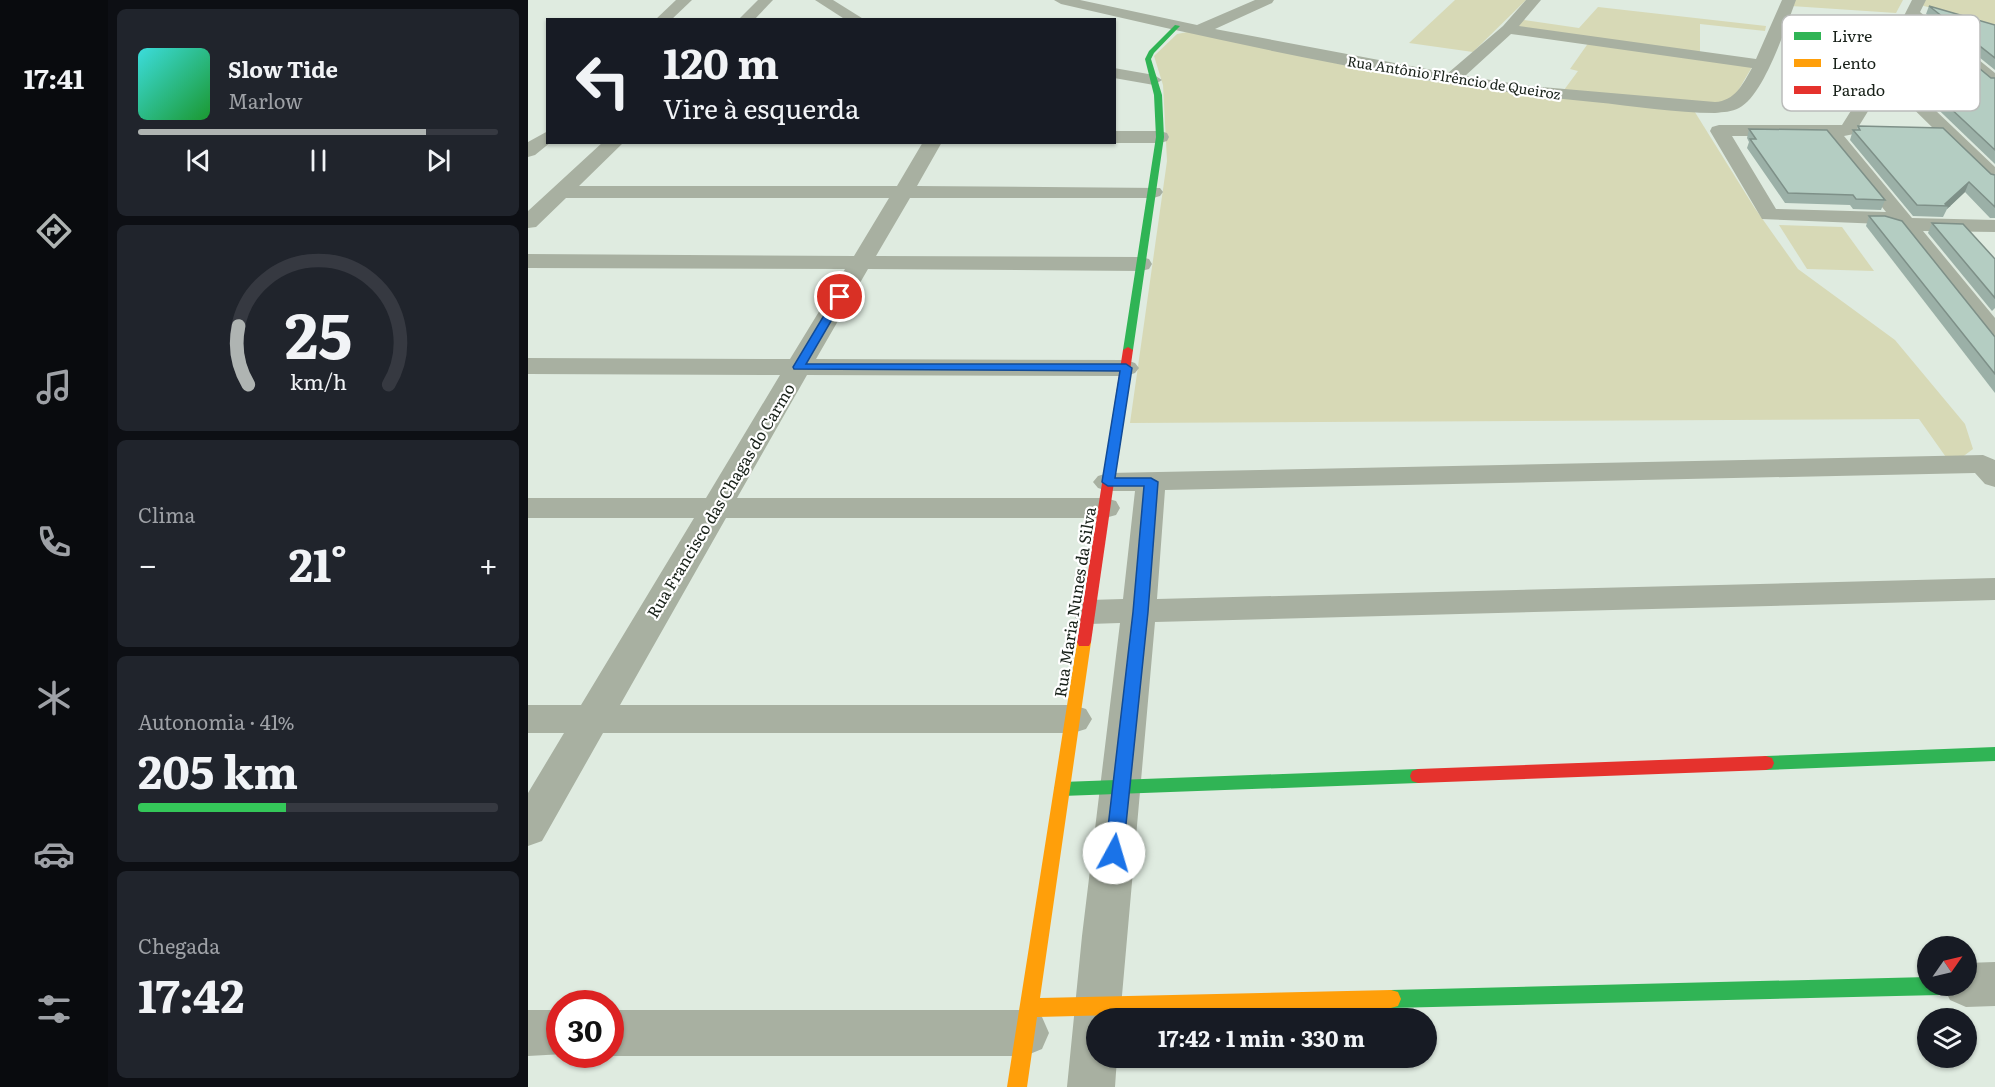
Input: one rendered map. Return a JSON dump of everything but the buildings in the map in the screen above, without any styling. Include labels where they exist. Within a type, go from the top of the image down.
[{"type":"street","points":[[664,18],[685,0]]},
{"type":"street","points":[[747,18],[766,0]]},
{"type":"street","points":[[822,0],[854,18]]},
{"type":"street","points":[[1203,29],[1267,0]]},
{"type":"street","points":[[1452,79],[1508,29],[1534,0]]},
{"type":"street","name":"Rua Antônio Flrêncio de Queiroz","points":[[1783,15],[1789,0]]},
{"type":"street","name":"Rua Antônio Flrêncio de Queiroz","points":[[1073,1],[1177,26],[1203,29],[1452,79],[1616,101],[1719,107],[1735,104],[1746,92],[1762,65],[1782,17]]},
{"type":"street","name":"Rua Maria Nunes da Silva","points":[[1017,1087],[1153,192],[1160,137],[1158,95],[1148,64],[1150,52],[1177,26]]},
{"type":"street","points":[[1508,29],[1762,65]]},
{"type":"street","points":[[1980,66],[1995,81]]},
{"type":"street","points":[[1116,73],[1154,80]]},
{"type":"street","points":[[1860,111],[1848,130],[1719,131],[1769,215],[1895,218],[1995,216]]},
{"type":"street","points":[[1925,111],[1995,178]]},
{"type":"street","points":[[1831,131],[1895,218],[1995,334]]},
{"type":"street","points":[[1116,137],[1160,137]]},
{"type":"street","points":[[528,222],[613,144]]},
{"type":"street","name":"Rua Francisco das Chagas do Carmo","points":[[528,829],[591,718],[932,144]]},
{"type":"street","points":[[561,192],[1153,192]]},
{"type":"street","points":[[1895,218],[1995,226]]},
{"type":"street","points":[[528,261],[1141,264]]},
{"type":"street","points":[[528,366],[1126,368]]},
{"type":"street","points":[[528,507],[715,508],[1106,495],[1151,482],[1983,464],[1995,478]]},
{"type":"street","points":[[1091,1087],[1097,1006],[1140,612],[1151,482]]},
{"type":"street","points":[[1089,612],[1995,590]]},
{"type":"street","points":[[528,719],[1073,718]]},
{"type":"street","points":[[1062,789],[1995,754]]},
{"type":"street","points":[[1977,985],[1995,984]]},
{"type":"street","points":[[624,1033],[1026,1020],[1097,1006],[1917,987]]},
{"type":"street","points":[[528,1033],[546,1033]]},
{"type":"green space","points":[[1455,0],[1526,0],[1473,52],[1409,43]]},
{"type":"green space","points":[[1794,0],[1903,0],[1896,13],[1791,6]]},
{"type":"green space","points":[[1920,0],[1995,0],[1995,26],[1980,22],[1980,15],[1956,15],[1917,4]]},
{"type":"green space","points":[[1598,7],[1766,26],[1765,31],[1700,24],[1700,53],[1516,26],[1524,20],[1579,28]]},
{"type":"green space","points":[[1193,31],[1402,78],[1693,109],[1754,207],[1798,269],[1895,340],[1965,424],[1973,449],[1957,461],[1948,460],[1919,419],[1130,423],[1167,161],[1163,85],[1154,56],[1177,34]]},
{"type":"green space","points":[[1589,42],[1752,67],[1732,101],[1725,104],[1564,90],[1578,71],[1570,69]]},
{"type":"green space","points":[[1779,225],[1842,227],[1874,271],[1807,269]]},
{"type":"traffic: fast","points":[[1128,350],[1160,137],[1158,95],[1148,59],[1151,52],[1177,26]]},
{"type":"traffic: fast","points":[[1766,763],[1995,754]]},
{"type":"traffic: fast","points":[[1062,789],[1418,776]]},
{"type":"traffic: fast","points":[[1391,999],[1917,987]]},
{"type":"traffic: slow","points":[[1017,1087],[1084,642]]},
{"type":"traffic: slow","points":[[1028,1008],[1391,999]]},
{"type":"traffic: jam","points":[[1084,642],[1128,350]]},
{"type":"traffic: jam","points":[[1418,776],[1766,763]]},
{"type":"route","points":[[840,297],[798,367],[1126,368],[1108,482],[1151,482],[1140,612],[1114,853]]}]
